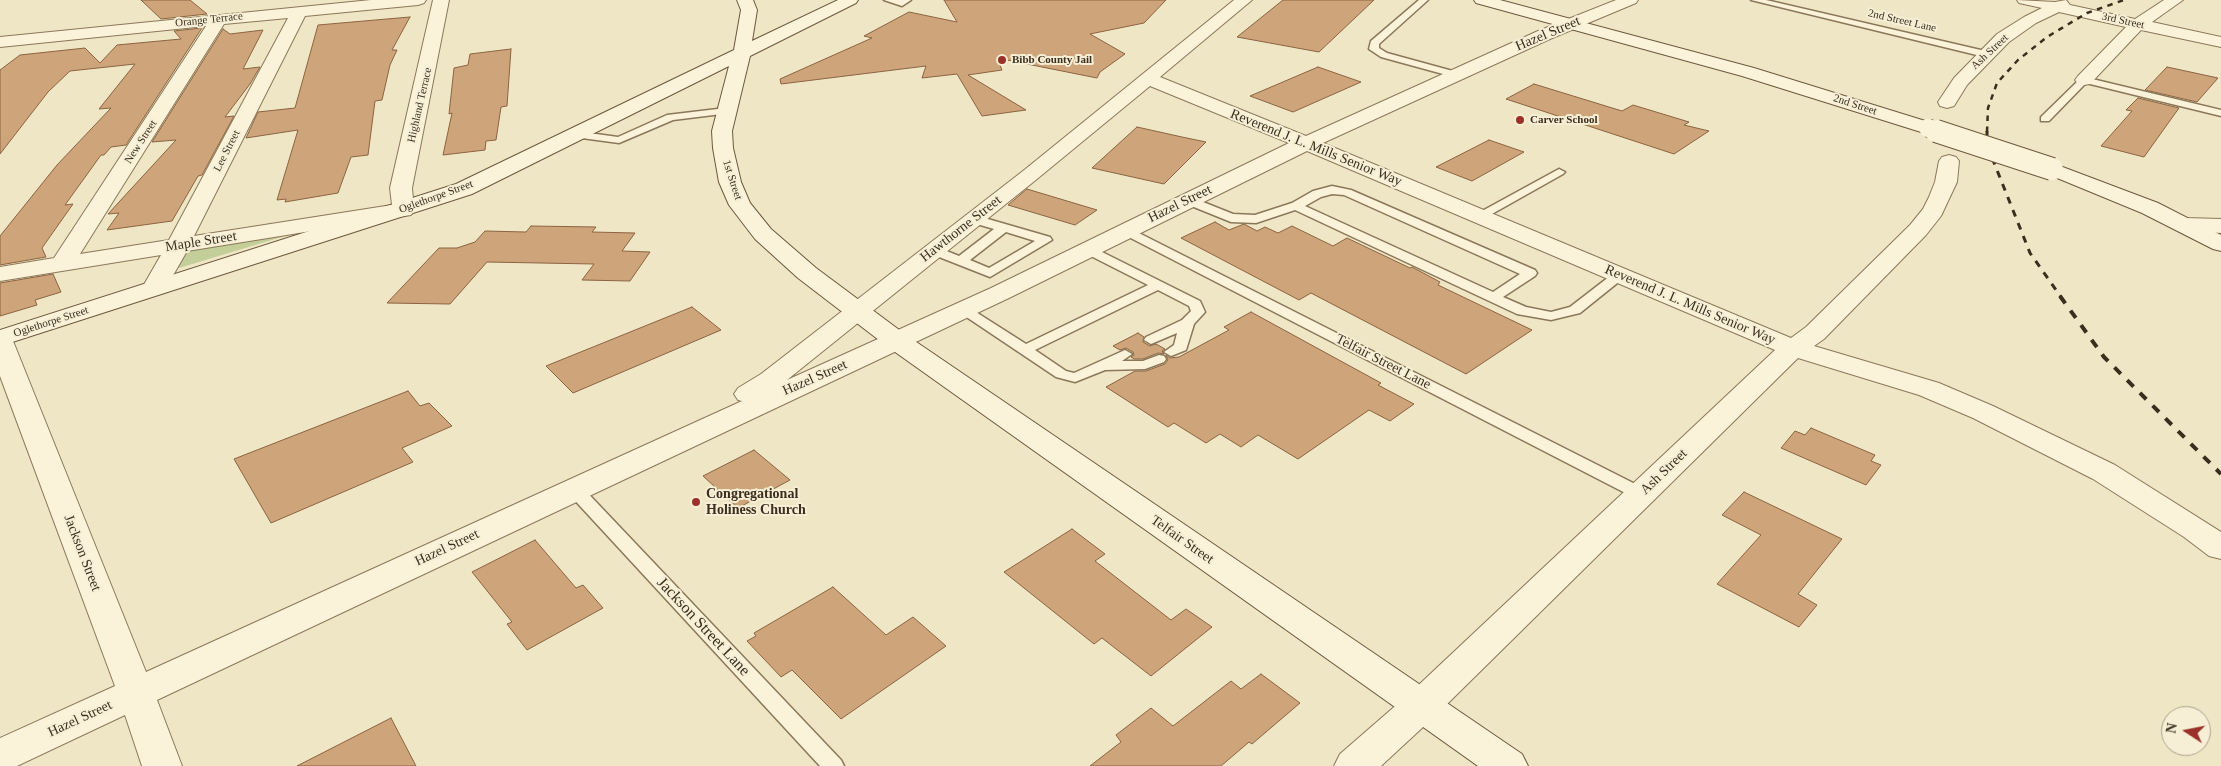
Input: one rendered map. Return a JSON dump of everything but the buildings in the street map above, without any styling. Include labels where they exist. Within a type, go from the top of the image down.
[{"type":"street","points":[[229,14],[323,0]]},
{"type":"street","name":"Orange Terrace","points":[[3,44],[229,14],[299,12],[418,0]]},
{"type":"street","name":"Highland Terrace","points":[[403,210],[401,188],[440,12],[441,0]]},
{"type":"street","name":"1st Street","points":[[745,0],[749,10],[742,52],[728,101],[722,131],[723,148],[730,182],[740,205],[763,234],[807,273],[858,311]]},
{"type":"street","name":"Hawthorne Street","points":[[669,444],[771,380],[974,219],[1244,0]]},
{"type":"street","name":"2nd Street","points":[[1482,0],[1748,72],[1928,128],[2052,169],[2113,192],[2185,225],[2221,226]]},
{"type":"street","name":"Hazel Street","points":[[0,756],[669,444],[897,341],[1306,143],[1571,24],[1630,0]]},
{"type":"street","name":"3rd Street","points":[[2025,0],[2064,3],[2137,25],[2221,42]]},
{"type":"street","points":[[2084,80],[2137,25],[2175,0]]},
{"type":"street","name":"Oglethorpe Street","points":[[0,340],[154,288],[403,210],[464,188],[742,52],[836,2]]},
{"type":"street","name":"Ash Street","points":[[1947,102],[1960,82],[2002,38],[2064,3]]},
{"type":"street","name":"Lee Street","points":[[154,288],[299,12]]},
{"type":"street","name":"New Street","points":[[62,264],[229,14]]},
{"type":"street","name":"Reverend J. L. Mills Senior Way","points":[[1148,79],[1306,143],[1792,348],[1929,389],[1983,412],[2104,472],[2195,529],[2221,548]]},
{"type":"street","points":[[671,87],[702,84],[728,101]]},
{"type":"street","name":"Ash Street","points":[[1354,766],[1422,705],[1792,348],[1815,333],[1918,230],[1933,211],[1940,197],[1946,182],[1948,161]]},
{"type":"street","name":"Maple Street","points":[[0,274],[403,210]]},
{"type":"street","points":[[2185,225],[2221,244]]},
{"type":"street","name":"Telfair Street","points":[[858,311],[897,341],[1508,766]]},
{"type":"street","name":"Jackson Street","points":[[0,340],[136,692],[162,766]]},
{"type":"lane","points":[[888,0],[902,3],[907,0]]},
{"type":"lane","points":[[1424,0],[1374,44],[1374,49],[1384,55],[1457,75]]},
{"type":"lane","name":"2nd Street Lane","points":[[1755,0],[1986,54]]},
{"type":"lane","points":[[2045,119],[2084,80],[2221,113]]},
{"type":"lane","points":[[574,134],[619,140],[671,117],[728,101]]},
{"type":"lane","points":[[1479,216],[1559,172]]},
{"type":"lane","points":[[1188,200],[1231,218],[1256,219],[1296,206],[1317,194],[1332,190],[1347,192],[1530,273],[1493,298]]},
{"type":"lane","points":[[1296,206],[1522,311],[1551,316],[1575,310],[1619,276]]},
{"type":"lane","points":[[974,219],[1046,240],[990,273]]},
{"type":"lane","points":[[960,261],[1003,228]]},
{"type":"lane","name":"Telfair Street Lane","points":[[1125,230],[1641,494]]},
{"type":"lane","points":[[1088,249],[1194,304],[1198,312],[1187,323],[1151,340]]},
{"type":"lane","points":[[934,250],[990,273],[1014,286]]},
{"type":"lane","points":[[1025,350],[1158,285]]},
{"type":"lane","points":[[963,310],[1060,374],[1075,378],[1104,366],[1125,354]]},
{"type":"lane","points":[[1104,366],[1145,365],[1181,347],[1187,323]]},
{"type":"lane","name":"Jackson Street Lane","points":[[574,489],[833,766]]},
{"type":"green space","points":[[315,227],[169,271],[182,247]]},
{"type":"railway","points":[[1987,132],[1988,108],[1997,83],[2018,60],[2047,37],[2087,13],[2124,0]]},
{"type":"railway","points":[[1987,132],[1987,145],[2030,253],[2061,297]]},
{"type":"railway","points":[[2060,296],[2104,357],[2221,474]]},
{"type":"place","name":"Bibb County Jail","points":[[1002,60]]},
{"type":"place","name":"Carver School","points":[[1520,120]]},
{"type":"place","name":"Congregational Holiness Church","points":[[696,502]]}]
